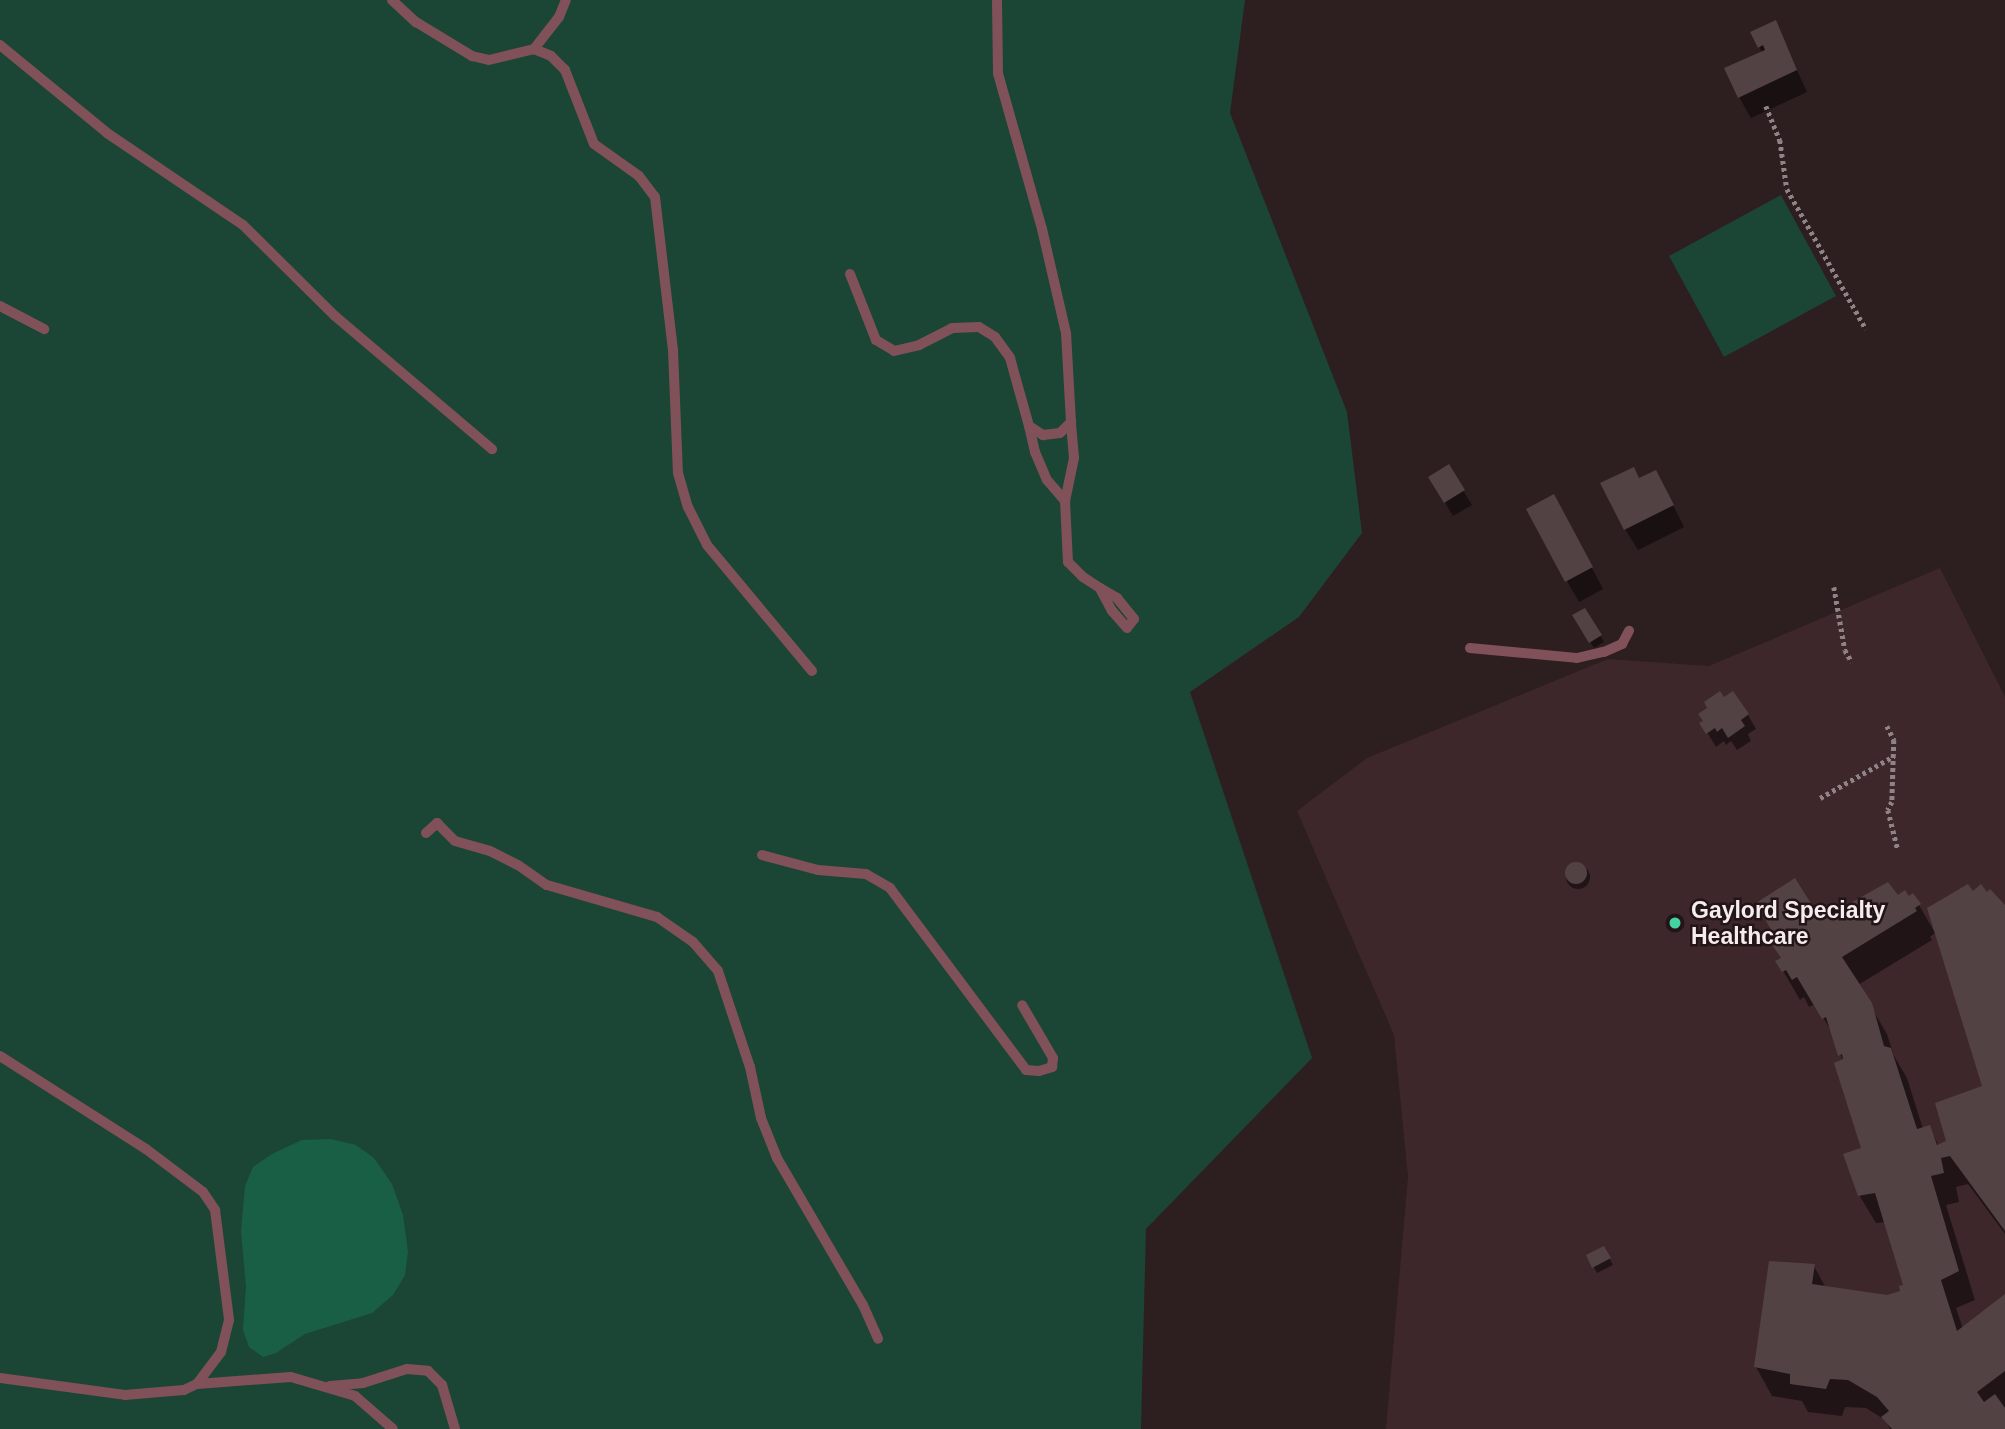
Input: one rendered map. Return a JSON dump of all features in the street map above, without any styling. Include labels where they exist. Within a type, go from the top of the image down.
[{"type":"lane","points":[[392,0],[416,22],[472,56],[489,60],[534,49],[551,56],[565,70],[594,144],[639,176],[655,197],[673,350],[678,473],[688,507],[707,545],[812,671]]},
{"type":"lane","points":[[534,49],[559,17],[566,0]]},
{"type":"lane","points":[[997,0],[998,73],[1042,229],[1066,332],[1074,457],[1065,500],[1068,562],[1083,578],[1100,588]]},
{"type":"lane","points":[[0,45],[107,134],[243,226],[335,316],[492,449]]},
{"type":"lane","points":[[850,274],[877,340],[894,351],[919,345],[952,328],[979,327],[995,337],[1010,358],[1034,452],[1047,480],[1065,500]]},
{"type":"lane","points":[[0,306],[44,329]]},
{"type":"lane","points":[[1029,426],[1043,435],[1060,433],[1071,422]]},
{"type":"lane","points":[[1470,648],[1577,657],[1604,652],[1622,643],[1629,631]]},
{"type":"lane","points":[[426,833],[437,822],[455,841],[490,851],[547,884],[657,917],[693,942],[719,971],[750,1067],[761,1118],[777,1158],[863,1305],[878,1339]]},
{"type":"lane","points":[[762,855],[818,870],[866,874],[890,888],[1026,1070],[1038,1071],[1052,1067],[1053,1058],[1022,1006]]},
{"type":"lane","points":[[0,1056],[146,1150],[203,1192],[215,1210],[229,1320],[221,1352],[197,1384]]},
{"type":"lane","points":[[326,1386],[363,1383],[407,1369],[428,1371],[442,1385],[455,1429]]},
{"type":"lane","points":[[0,1378],[125,1395],[184,1390],[197,1384],[291,1377],[355,1396],[393,1429]]},
{"type":"path","points":[[1766,106],[1780,140],[1787,189],[1866,328]]},
{"type":"path","points":[[1834,587],[1845,650],[1852,662]]},
{"type":"path","points":[[1887,726],[1894,740],[1892,802],[1888,810],[1898,850]]},
{"type":"path","points":[[1820,798],[1894,756]]},
{"type":"shaded area","points":[[0,0],[1245,0],[1230,113],[1347,412],[1362,533],[1299,617],[1190,692],[1312,1058],[1146,1229],[1141,1429],[0,1429]]},
{"type":"shaded area","points":[[1781,195],[1836,296],[1724,357],[1669,256]]},
{"type":"shaded area","name":"Gaylord Specialty Healthcare","points":[[1940,568],[2005,697],[2005,1429],[1386,1429],[1408,1177],[1394,1035],[1297,811],[1367,758],[1608,659],[1709,666]]},
{"type":"shaded area","points":[[331,1139],[356,1145],[374,1158],[392,1184],[403,1215],[408,1251],[405,1275],[393,1295],[372,1313],[305,1334],[276,1353],[263,1357],[249,1347],[243,1330],[246,1287],[241,1231],[245,1186],[253,1167],[272,1154],[302,1140]]},
{"type":"building","points":[[1776,20],[1797,70],[1738,98],[1724,68],[1765,50],[1763,45],[1758,48],[1750,32]]},
{"type":"building","points":[[1449,464],[1465,490],[1444,503],[1428,477]]},
{"type":"building","points":[[1634,467],[1639,478],[1656,470],[1674,505],[1624,530],[1600,483]]},
{"type":"building","points":[[1554,494],[1593,567],[1565,582],[1526,509]]},
{"type":"building","points":[[1585,608],[1602,635],[1589,643],[1572,615]]},
{"type":"building","points":[[1720,691],[1724,697],[1733,691],[1749,714],[1741,720],[1745,726],[1728,738],[1722,728],[1717,732],[1715,728],[1706,734],[1699,723],[1703,721],[1698,714],[1707,708],[1704,702]]},
{"type":"building","points":[[1576,862],[1584,865],[1587,873],[1584,881],[1576,884],[1568,881],[1565,873],[1568,865]]},
{"type":"building","points":[[1795,878],[1817,913],[1826,907],[1831,914],[1888,882],[1898,895],[1905,890],[1909,896],[1913,893],[1921,904],[1915,908],[1917,911],[1842,957],[1872,1003],[1884,1046],[1891,1048],[1917,1129],[1930,1125],[1937,1145],[1946,1141],[1935,1103],[1982,1086],[1927,908],[1968,884],[1973,891],[1981,884],[1987,892],[1990,889],[2005,905],[2005,1231],[1950,1156],[1941,1158],[1944,1173],[1931,1176],[1959,1271],[1941,1280],[1957,1331],[2005,1294],[2005,1371],[1977,1392],[1984,1402],[1995,1394],[2005,1408],[2005,1429],[1892,1429],[1881,1417],[1889,1411],[1877,1397],[1848,1380],[1830,1379],[1826,1389],[1790,1384],[1790,1374],[1754,1367],[1769,1261],[1815,1264],[1812,1284],[1887,1295],[1900,1291],[1899,1286],[1903,1285],[1875,1193],[1858,1196],[1843,1154],[1861,1148],[1834,1063],[1843,1059],[1842,1054],[1838,1056],[1826,1017],[1822,1019],[1797,977],[1792,980],[1786,970],[1782,972],[1775,961],[1781,958],[1773,946],[1778,942],[1756,903]]},
{"type":"building","points":[[1604,1246],[1611,1258],[1592,1268],[1586,1255]]},
{"type":"place","name":"Gaylord Specialty Healthcare","points":[[1675,923]]}]
